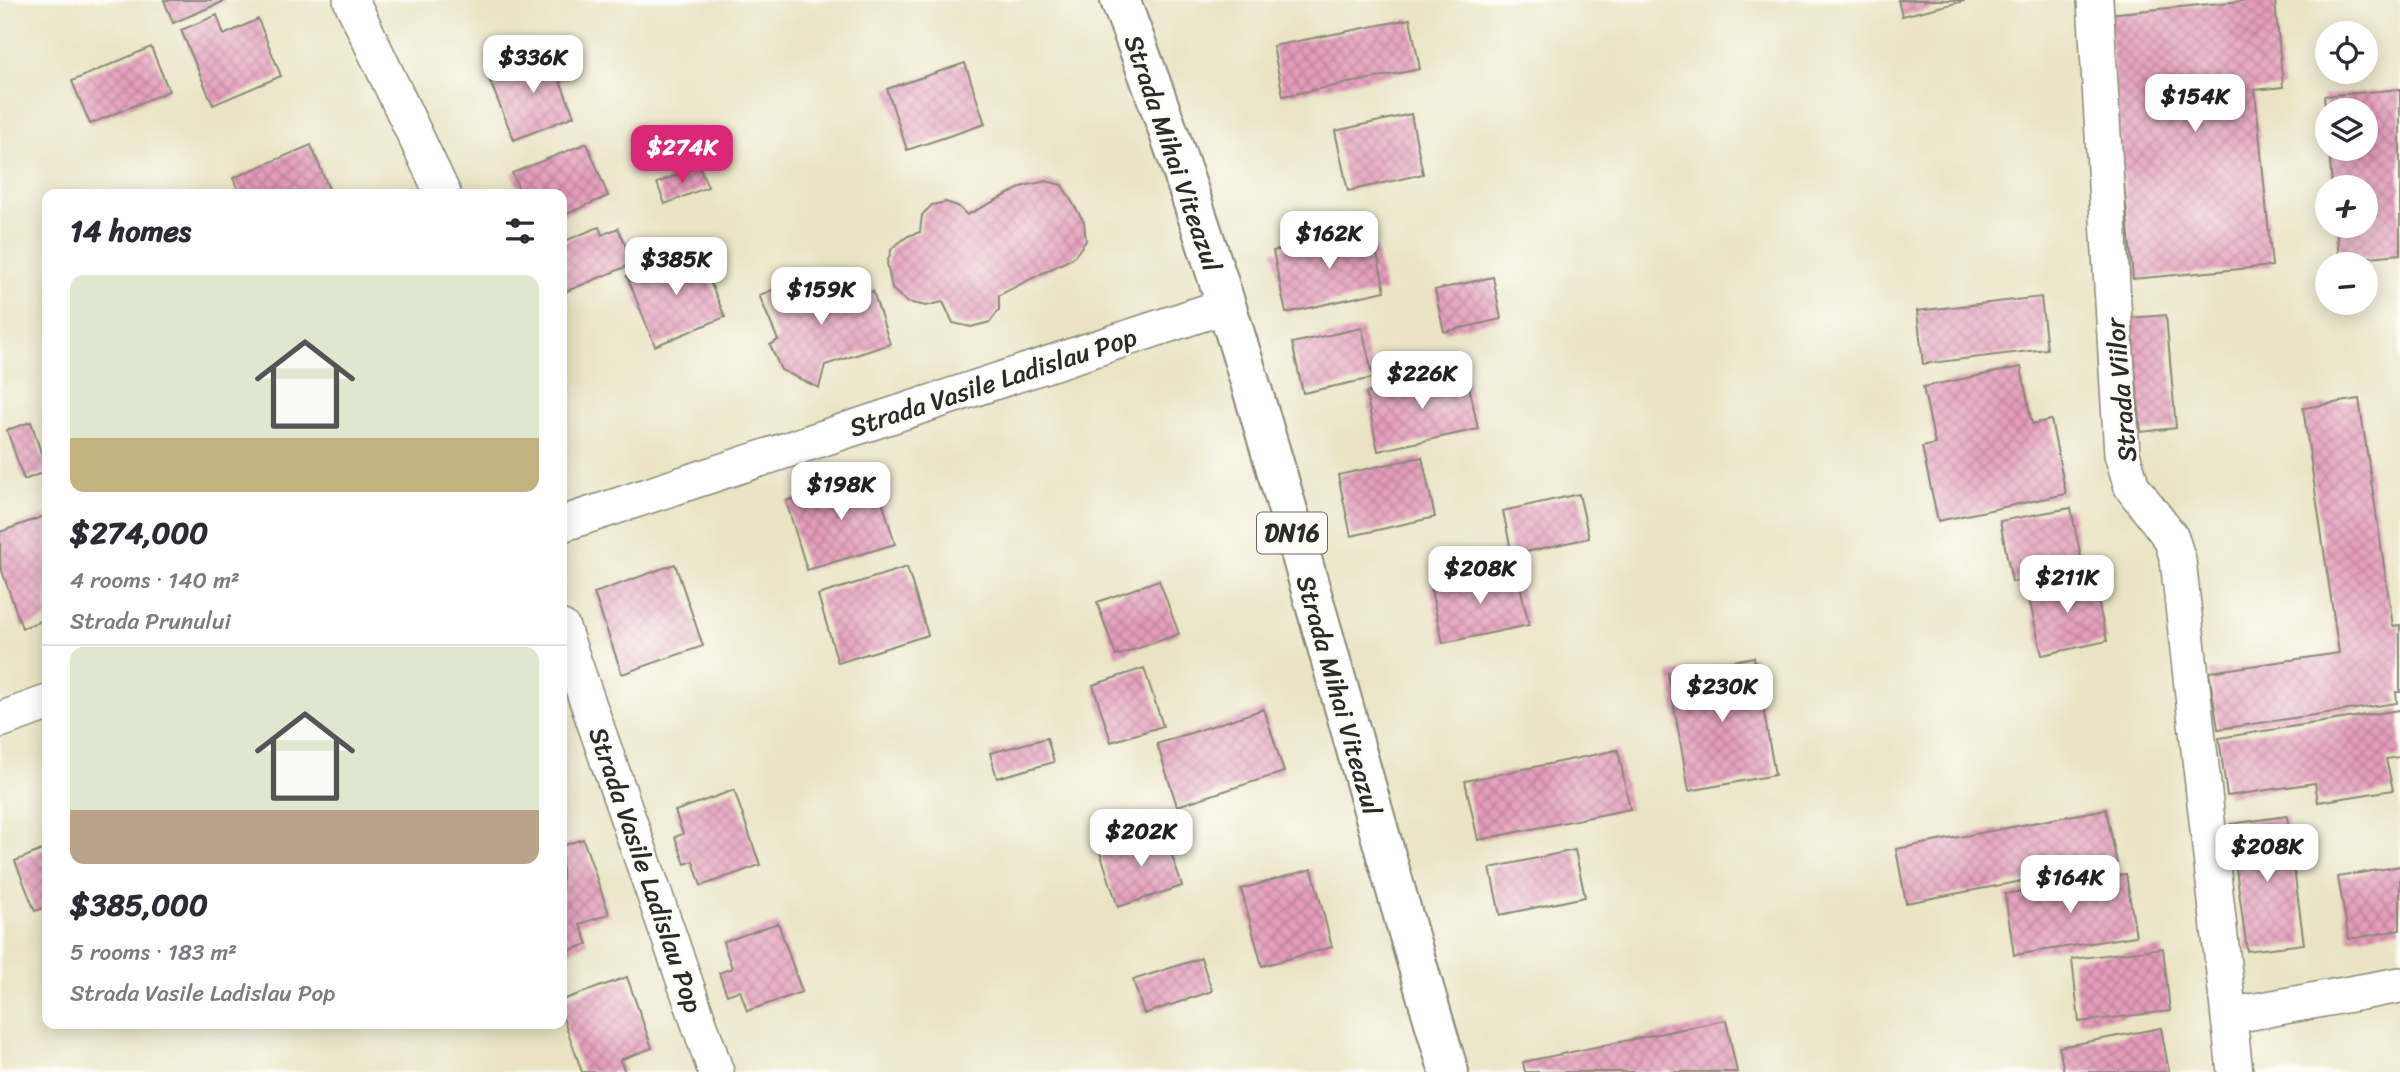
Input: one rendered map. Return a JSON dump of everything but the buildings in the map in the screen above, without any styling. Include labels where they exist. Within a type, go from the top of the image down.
[{"type":"highway","name":"Strada Mihai Viteazul","points":[[1120,0],[1157,96],[1225,306],[1449,1072]]},
{"type":"street","points":[[351,0],[441,189]]},
{"type":"street","name":"Strada Viilor","points":[[2095,0],[2122,454],[2132,487],[2171,538],[2178,560],[2193,722],[2235,1072]]},
{"type":"street","name":"Strada Vasile Ladislau Pop","points":[[567,520],[1225,306]]},
{"type":"street","name":"Strada Vasile Ladislau Pop","points":[[567,642],[716,1072]]},
{"type":"street","points":[[0,720],[42,705]]},
{"type":"street","points":[[2230,1016],[2400,985]]}]
